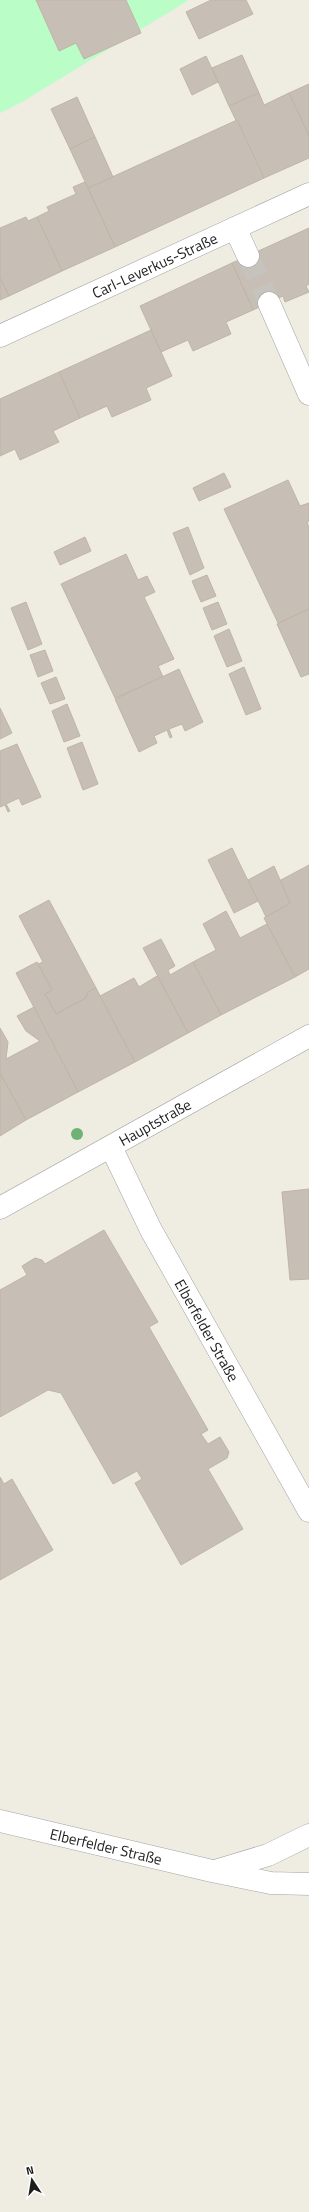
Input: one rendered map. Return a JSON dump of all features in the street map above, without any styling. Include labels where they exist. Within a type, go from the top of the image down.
[{"type":"street","name":"Carl-Leverkus-Straße","points":[[0,336],[309,194]]},
{"type":"street","points":[[235,228],[248,256]]},
{"type":"street","points":[[269,303],[309,394]]},
{"type":"street","name":"Hauptstraße","points":[[0,1208],[309,1036]]},
{"type":"street","name":"Elberfelder Straße","points":[[111,1147],[151,1230],[301,1481],[309,1511]]},
{"type":"street","name":"Elberfelder Straße","points":[[0,1821],[212,1872],[270,1883],[309,1884]]},
{"type":"street","points":[[212,1872],[268,1855],[309,1836]]},
{"type":"green space","points":[[0,0],[189,0],[22,102],[0,113]]},
{"type":"building","points":[[36,0],[126,0],[141,33],[84,59],[76,43],[59,51]]},
{"type":"building","points":[[211,0],[246,0],[253,14],[199,39],[186,12]]},
{"type":"building","points":[[242,55],[259,93],[229,106],[212,68]]},
{"type":"building","points":[[206,56],[218,82],[192,95],[180,69]]},
{"type":"building","points":[[309,84],[309,136],[289,93]]},
{"type":"building","points":[[259,93],[264,105],[289,93],[309,136],[309,158],[264,178],[229,106]]},
{"type":"building","points":[[77,97],[95,137],[70,149],[51,109]]},
{"type":"building","points":[[237,120],[264,178],[115,247],[88,188]]},
{"type":"building","points":[[95,137],[113,177],[88,188],[70,149]]},
{"type":"building","points":[[85,182],[115,247],[62,271],[37,217],[49,211],[47,207],[76,194],[73,187]]},
{"type":"building","points":[[26,217],[28,221],[37,217],[62,271],[9,296],[0,278],[0,228]]},
{"type":"building","points":[[309,228],[309,284],[306,286],[309,292],[285,302],[283,296],[253,310],[232,263]]},
{"type":"building","points":[[232,263],[253,310],[226,322],[231,334],[193,351],[188,340],[161,352],[140,306]]},
{"type":"building","points":[[0,278],[9,296],[0,300]]},
{"type":"building","points":[[151,330],[172,376],[146,388],[151,400],[112,417],[107,406],[80,418],[59,372]]},
{"type":"building","points":[[59,372],[80,418],[53,431],[59,442],[20,460],[15,449],[0,456],[0,399]]},
{"type":"building","points":[[224,473],[231,487],[199,501],[193,488]]},
{"type":"building","points":[[288,480],[300,506],[309,503],[309,521],[307,522],[309,528],[309,609],[278,623],[224,509]]},
{"type":"building","points":[[188,527],[204,568],[190,575],[173,533]]},
{"type":"building","points":[[85,537],[91,551],[60,565],[54,552]]},
{"type":"building","points":[[126,554],[138,580],[147,576],[155,592],[144,597],[174,659],[158,666],[163,677],[115,698],[61,584]]},
{"type":"building","points":[[207,575],[216,596],[201,602],[192,581]]},
{"type":"building","points":[[26,602],[42,644],[28,650],[11,608]]},
{"type":"building","points":[[218,602],[227,624],[212,630],[203,608]]},
{"type":"building","points":[[309,609],[309,674],[301,677],[277,624]]},
{"type":"building","points":[[229,629],[242,661],[227,667],[214,636]]},
{"type":"building","points":[[45,650],[53,671],[38,677],[30,655]]},
{"type":"building","points":[[244,667],[261,709],[246,715],[229,674]]},
{"type":"building","points":[[179,669],[203,722],[185,731],[182,724],[169,729],[172,737],[170,738],[167,730],[154,736],[157,743],[139,752],[115,699]]},
{"type":"building","points":[[56,677],[65,699],[50,704],[41,683]]},
{"type":"building","points":[[67,704],[80,736],[64,742],[52,711]]},
{"type":"building","points":[[0,708],[12,733],[0,739]]},
{"type":"building","points":[[82,742],[98,784],[83,790],[67,748]]},
{"type":"building","points":[[17,744],[41,797],[22,805],[19,798],[6,804],[10,811],[8,812],[5,805],[0,807],[0,751]]},
{"type":"building","points":[[232,848],[258,901],[234,913],[208,860]]},
{"type":"building","points":[[309,865],[309,969],[295,977],[264,918],[290,903],[279,881]]},
{"type":"building","points":[[274,866],[290,903],[266,917],[248,880]]},
{"type":"building","points":[[49,900],[96,988],[88,992],[86,998],[56,1014],[45,994],[52,990],[38,964],[43,962],[19,916]]},
{"type":"building","points":[[226,911],[240,938],[267,924],[295,977],[221,1015],[193,962],[216,950],[203,924]]},
{"type":"building","points":[[161,939],[175,966],[168,970],[170,975],[193,962],[221,1015],[188,1033],[143,948]]},
{"type":"building","points":[[37,962],[52,990],[45,994],[56,1014],[86,998],[88,992],[96,988],[135,1062],[78,1092],[16,973]]},
{"type":"building","points":[[157,976],[188,1033],[135,1062],[100,996],[134,978],[139,987]]},
{"type":"building","points":[[34,1007],[78,1092],[26,1120],[0,1073],[0,1028],[8,1042],[6,1059],[40,1041],[26,1031],[17,1016]]},
{"type":"building","points":[[0,1073],[26,1120],[0,1136]]},
{"type":"building","points":[[309,1189],[309,1279],[290,1280],[282,1192]]},
{"type":"building","points":[[104,1230],[158,1322],[149,1327],[208,1430],[201,1434],[208,1444],[220,1437],[229,1452],[227,1458],[208,1469],[243,1529],[181,1565],[135,1483],[142,1479],[137,1471],[113,1484],[61,1393],[48,1390],[0,1417],[0,1290],[27,1275],[22,1266],[35,1258],[42,1260],[45,1264]]},
{"type":"building","points":[[0,1477],[4,1484],[12,1479],[53,1550],[0,1580]]},
{"type":"tunnel","points":[[248,256],[269,303]]}]
